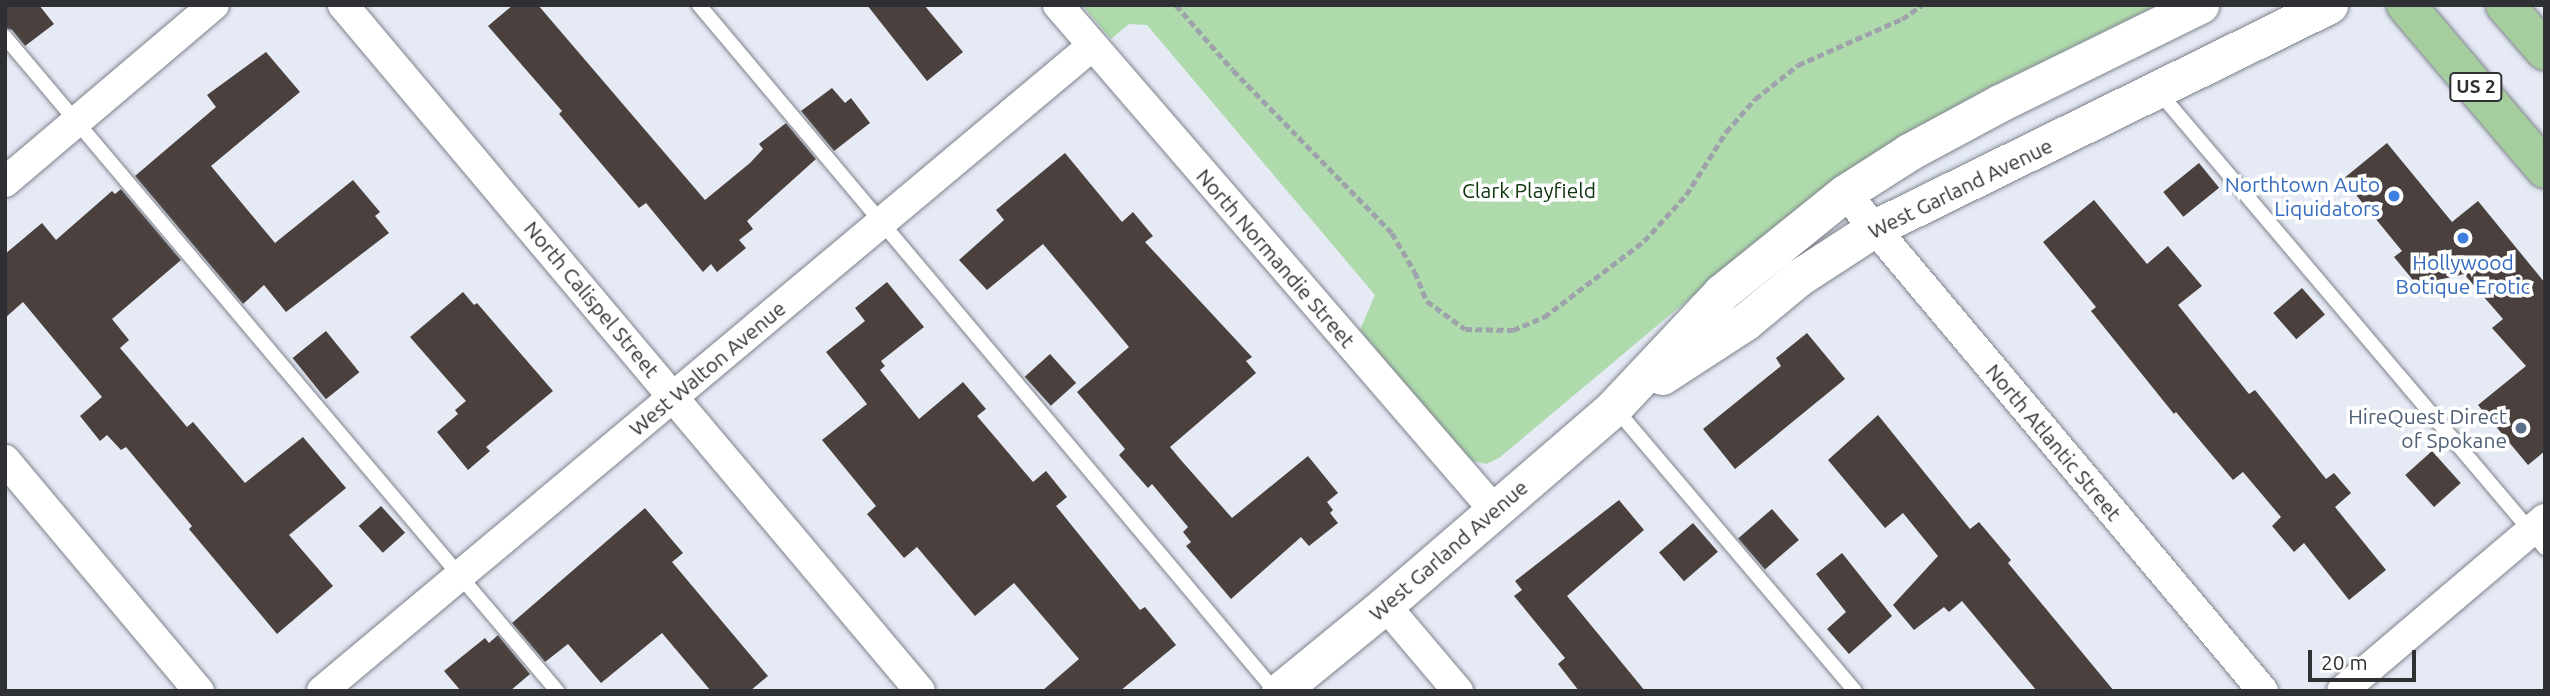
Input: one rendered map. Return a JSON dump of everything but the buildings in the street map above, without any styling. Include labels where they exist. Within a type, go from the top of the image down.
[{"type":"main road","name":"US 2","points":[[2406,5],[2545,169]]},
{"type":"main road","points":[[2505,5],[2545,51]]},
{"type":"street","points":[[5,182],[214,5]]},
{"type":"street","name":"North Calispel Street","points":[[344,5],[920,691]]},
{"type":"street","name":"North Normandie Street","points":[[1058,5],[1494,510]]},
{"type":"street","name":"West Garland Avenue","points":[[1277,691],[1385,605],[1614,407],[1721,293],[1845,193],[1909,152],[2000,103],[2200,5]]},
{"type":"street","name":"West Garland Avenue","points":[[1614,407],[1745,322],[1798,278],[1875,228],[2329,5]]},
{"type":"street","name":"West Walton Avenue","points":[[322,691],[1092,46]]},
{"type":"street","name":"North Atlantic Street","points":[[1845,193],[2263,691]]},
{"type":"street","points":[[5,460],[199,691]]},
{"type":"street","points":[[2343,691],[2540,533]]},
{"type":"street","points":[[1385,605],[1458,691]]},
{"type":"lane","points":[[699,5],[1277,691]]},
{"type":"lane","points":[[5,37],[557,691]]},
{"type":"lane","points":[[2158,91],[2540,533]]},
{"type":"lane","points":[[1614,407],[1855,691]]},
{"type":"path","points":[[1176,5],[1243,80],[1392,233],[1415,272],[1427,301],[1465,329],[1513,330],[1544,317],[1644,241],[1686,195],[1726,132],[1755,99],[1798,65],[1902,19],[1922,5]]},
{"type":"green space","name":"Clark Playfield","points":[[1082,5],[2157,5],[1986,89],[1899,137],[1781,222],[1499,458],[1486,464],[1474,461],[1463,452],[1360,330],[1375,295],[1147,25],[1129,24],[1111,39]]},
{"type":"place","name":"Northtown Auto Liquidators","points":[[2394,196]]},
{"type":"place","name":"Hollywood Botique Erotic","points":[[2463,238]]},
{"type":"place","name":"HireQuest Direct of Spokane","points":[[2521,428]]}]
